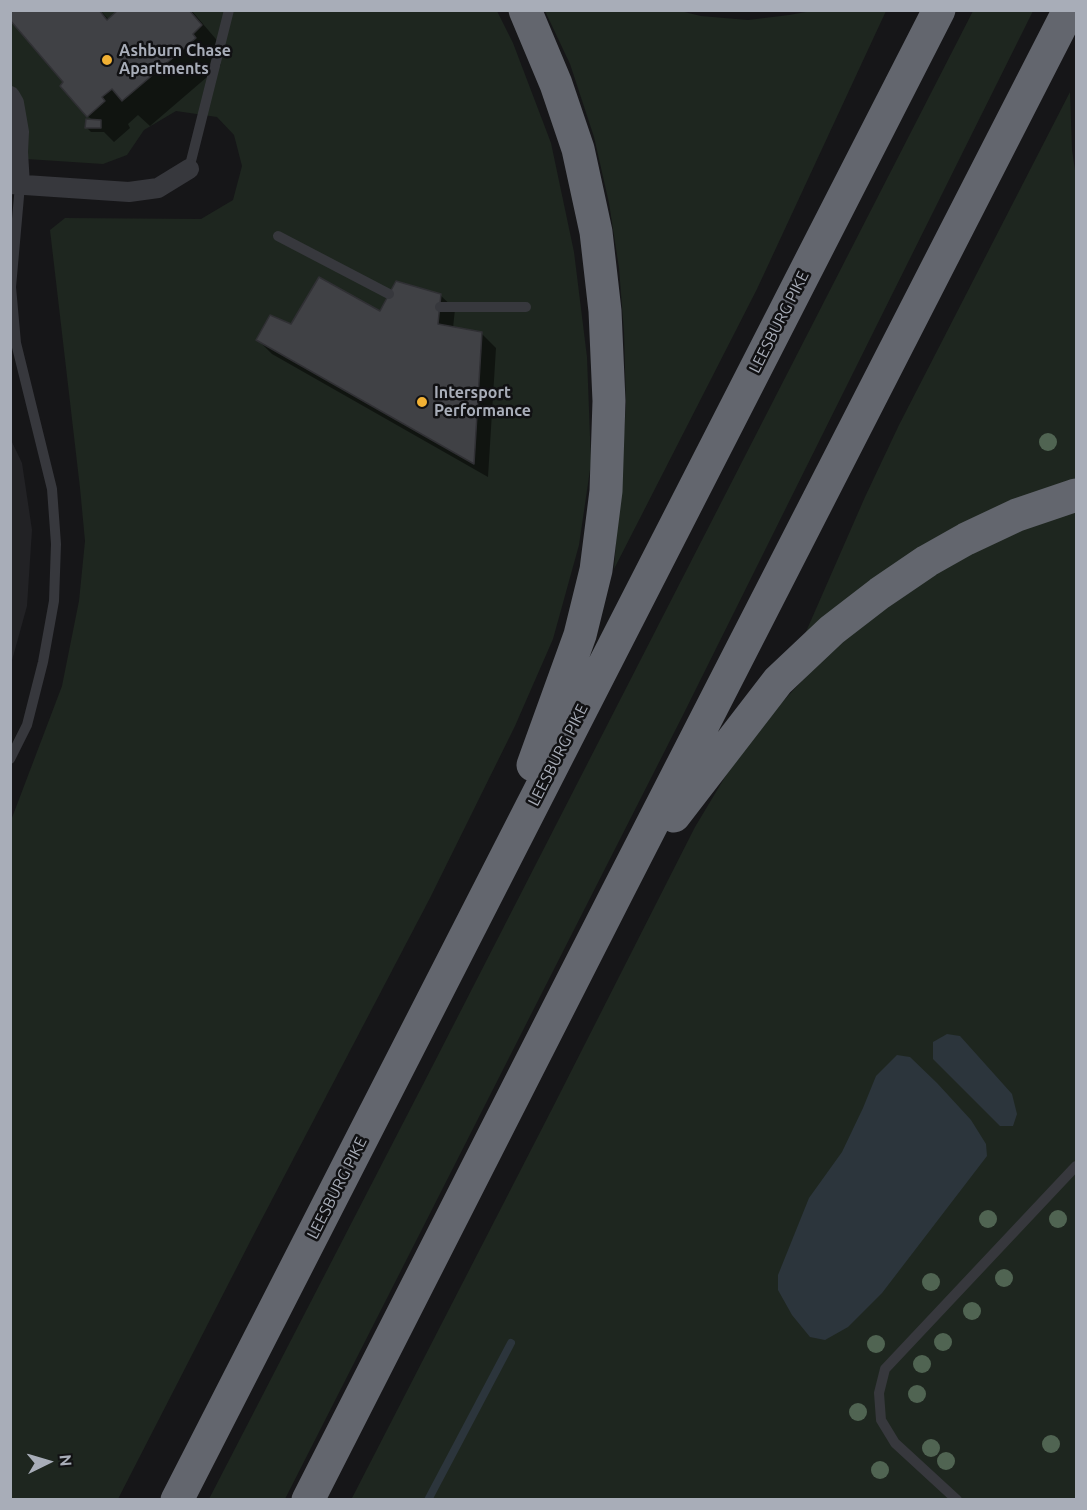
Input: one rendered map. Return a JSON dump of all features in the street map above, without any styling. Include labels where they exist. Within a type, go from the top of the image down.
[{"type":"highway","points":[[488,891],[580,635],[596,570],[606,491],[609,401],[605,311],[596,232],[578,149],[556,84],[525,10]]},
{"type":"highway","name":"LEESBURG PIKE","points":[[177,1500],[939,10]]},
{"type":"highway","points":[[308,1500],[1069,10]]},
{"type":"highway","points":[[620,887],[778,681],[832,630],[899,580],[966,539],[1017,515],[1077,495]]},
{"type":"street","points":[[10,96],[14,103],[19,132],[15,184],[129,192],[158,188],[189,169]]},
{"type":"lane","points":[[189,169],[229,10]]},
{"type":"lane","points":[[10,759],[27,725],[43,662],[54,601],[56,544],[52,489],[16,343],[11,287],[15,184]]},
{"type":"lane","points":[[278,236],[389,294]]},
{"type":"lane","points":[[440,307],[526,307]]},
{"type":"lane","points":[[957,1500],[895,1443],[881,1420],[879,1393],[885,1369],[1077,1166]]},
{"type":"shaded area","points":[[676,10],[701,16],[748,20],[812,11],[886,11],[757,289],[614,569],[626,405],[619,268],[609,203],[594,137],[570,64],[545,11]]},
{"type":"shaded area","points":[[11,11],[497,11],[513,43],[551,143],[574,252],[587,357],[591,463],[579,545],[553,639],[515,726],[430,898],[118,1499],[11,1499],[10,823],[62,686],[79,601],[85,541],[50,230],[65,218],[201,219],[233,200],[242,166],[234,135],[217,117],[176,111],[144,130],[127,155],[103,164],[11,158]]},
{"type":"shaded area","points":[[973,11],[1033,11],[682,717],[285,1499],[209,1499],[433,1065]]},
{"type":"shaded area","points":[[1070,92],[1072,150],[1076,177],[1076,486],[805,634],[899,425]]},
{"type":"shaded area","points":[[11,440],[22,463],[32,530],[27,606],[11,664]]},
{"type":"shaded area","points":[[1076,507],[1076,1499],[351,1500],[695,827],[749,737],[840,641],[974,547]]},
{"type":"shaded area","points":[[947,1034],[960,1036],[1012,1094],[1017,1114],[1013,1126],[1000,1126],[933,1059],[933,1042]]},
{"type":"shaded area","points":[[897,1055],[910,1057],[971,1120],[986,1144],[987,1156],[882,1293],[848,1327],[825,1340],[810,1337],[792,1315],[778,1290],[778,1275],[809,1198],[842,1152],[876,1076]]},
{"type":"building","name":"Ashburn Chase Apartments","points":[[10,10],[99,10],[107,20],[118,10],[189,10],[202,25],[193,34],[196,38],[122,101],[112,89],[102,97],[105,101],[87,117],[60,86],[63,82],[10,20]]},
{"type":"building","points":[[86,119],[101,120],[101,128],[85,128]]},
{"type":"building","name":"Intersport Performance","points":[[319,277],[380,311],[396,281],[441,294],[438,324],[482,332],[474,464],[256,340],[270,315],[291,324]]},
{"type":"waterway","points":[[428,1500],[511,1343]]},
{"type":"place","name":"Ashburn Chase Apartments","points":[[107,60]]},
{"type":"place","name":"Intersport Performance","points":[[422,402]]}]
